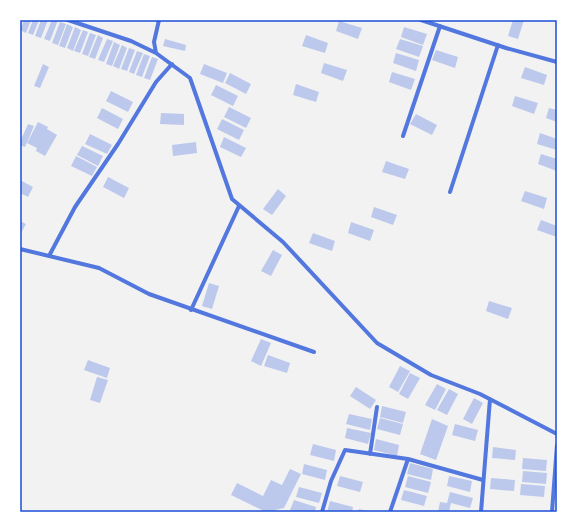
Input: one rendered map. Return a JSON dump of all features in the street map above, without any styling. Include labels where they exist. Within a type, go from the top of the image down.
[{"type":"street","points":[[68,20],[82,22],[131,41],[156,53],[190,78],[232,199],[283,242],[377,343],[431,375],[490,400],[557,434]]},
{"type":"street","points":[[156,53],[154,42],[159,20]]},
{"type":"street","points":[[421,20],[557,62]]},
{"type":"street","points":[[402,136],[440,26]]},
{"type":"street","points":[[450,192],[498,45]]},
{"type":"street","points":[[49,256],[75,207],[118,144],[156,82],[172,64]]},
{"type":"street","points":[[191,310],[239,206]]},
{"type":"street","points":[[20,249],[99,268],[149,294],[314,352]]},
{"type":"street","points":[[481,512],[490,400]]},
{"type":"street","points":[[370,454],[377,407]]},
{"type":"street","points":[[552,512],[557,445]]},
{"type":"street","points":[[322,512],[332,481],[345,450],[408,459],[483,480]]},
{"type":"street","points":[[390,512],[408,459]]},
{"type":"building","points":[[24,20],[31,20],[26,33],[20,30]]},
{"type":"building","points":[[33,20],[39,20],[33,35],[28,33]]},
{"type":"building","points":[[41,20],[48,20],[41,38],[35,36]]},
{"type":"building","points":[[52,20],[58,20],[50,41],[44,39]]},
{"type":"building","points":[[513,20],[524,20],[518,39],[508,36]]},
{"type":"building","points":[[339,21],[362,28],[358,39],[336,31]]},
{"type":"building","points":[[60,22],[66,24],[58,45],[52,43]]},
{"type":"building","points":[[67,24],[73,27],[65,48],[59,46]]},
{"type":"building","points":[[75,27],[81,30],[73,51],[67,48]]},
{"type":"building","points":[[404,27],[427,34],[423,45],[401,37]]},
{"type":"building","points":[[83,30],[88,32],[80,53],[74,51]]},
{"type":"building","points":[[90,33],[96,35],[88,56],[82,54]]},
{"type":"building","points":[[98,35],[103,38],[95,59],[89,57]]},
{"type":"building","points":[[306,35],[328,43],[325,53],[302,46]]},
{"type":"building","points":[[107,39],[113,41],[104,62],[98,60]]},
{"type":"building","points":[[165,39],[186,45],[185,51],[163,46]]},
{"type":"building","points":[[400,39],[423,46],[419,57],[396,49]]},
{"type":"building","points":[[114,42],[120,45],[112,66],[106,64]]},
{"type":"building","points":[[122,45],[127,48],[119,69],[113,66]]},
{"type":"building","points":[[129,48],[135,50],[127,71],[121,69]]},
{"type":"building","points":[[436,50],[458,57],[455,68],[432,60]]},
{"type":"building","points":[[137,51],[143,53],[134,74],[129,72]]},
{"type":"building","points":[[396,53],[419,60],[416,71],[393,63]]},
{"type":"building","points":[[144,54],[150,56],[142,77],[136,75]]},
{"type":"building","points":[[152,57],[158,59],[150,80],[144,78]]},
{"type":"building","points":[[324,63],[347,70],[343,81],[321,73]]},
{"type":"building","points":[[43,64],[49,67],[40,88],[34,86]]},
{"type":"building","points":[[204,64],[227,73],[223,83],[200,74]]},
{"type":"building","points":[[525,67],[547,75],[544,85],[521,78]]},
{"type":"building","points":[[392,72],[415,79],[411,90],[389,82]]},
{"type":"building","points":[[230,73],[251,84],[246,94],[225,83]]},
{"type":"building","points":[[296,84],[319,92],[316,102],[293,95]]},
{"type":"building","points":[[216,85],[238,96],[233,106],[211,95]]},
{"type":"building","points":[[111,91],[133,102],[128,112],[106,101]]},
{"type":"building","points":[[515,96],[538,103],[534,114],[512,106]]},
{"type":"building","points":[[229,107],[251,118],[246,128],[224,117]]},
{"type":"building","points":[[102,108],[123,119],[118,129],[97,118]]},
{"type":"building","points":[[549,108],[557,110],[557,122],[546,118]]},
{"type":"building","points":[[161,113],[184,114],[184,125],[160,124]]},
{"type":"building","points":[[416,114],[437,125],[432,135],[410,124]]},
{"type":"building","points":[[222,119],[244,130],[239,140],[217,129]]},
{"type":"building","points":[[38,122],[48,127],[47,129],[57,135],[45,156],[36,151],[37,148],[27,143]]},
{"type":"building","points":[[28,124],[34,126],[25,147],[20,145],[20,142]]},
{"type":"building","points":[[540,133],[557,139],[557,150],[537,144]]},
{"type":"building","points":[[90,134],[112,145],[107,154],[85,144]]},
{"type":"building","points":[[224,137],[246,148],[241,157],[220,147]]},
{"type":"building","points":[[196,142],[197,153],[173,156],[172,145]]},
{"type":"building","points":[[82,146],[103,156],[98,166],[77,155]]},
{"type":"building","points":[[541,154],[557,159],[557,171],[538,164]]},
{"type":"building","points":[[76,156],[97,167],[92,176],[71,166]]},
{"type":"building","points":[[386,161],[409,169],[405,179],[382,172]]},
{"type":"building","points":[[108,177],[129,188],[124,198],[103,187]]},
{"type":"building","points":[[20,180],[33,187],[28,197],[20,193]]},
{"type":"building","points":[[278,189],[286,196],[272,215],[263,209]]},
{"type":"building","points":[[525,191],[547,198],[544,209],[521,201]]},
{"type":"building","points":[[374,207],[397,215],[393,225],[371,217]]},
{"type":"building","points":[[541,220],[557,226],[557,237],[537,230]]},
{"type":"building","points":[[20,221],[26,224],[20,235]]},
{"type":"building","points":[[351,222],[374,230],[370,241],[348,233]]},
{"type":"building","points":[[313,233],[335,241],[332,251],[309,243]]},
{"type":"building","points":[[273,250],[282,255],[271,276],[261,271]]},
{"type":"building","points":[[209,283],[219,286],[212,309],[202,306]]},
{"type":"building","points":[[489,301],[512,308],[508,319],[486,311]]},
{"type":"building","points":[[261,339],[271,343],[261,366],[251,361]]},
{"type":"building","points":[[268,355],[290,363],[287,373],[264,366]]},
{"type":"building","points":[[88,360],[110,368],[107,378],[84,370]]},
{"type":"building","points":[[400,366],[410,371],[398,392],[389,387]]},
{"type":"building","points":[[410,373],[420,378],[408,399],[399,394]]},
{"type":"building","points":[[97,377],[108,380],[100,403],[90,400]]},
{"type":"building","points":[[437,384],[446,389],[435,410],[425,405]]},
{"type":"building","points":[[356,387],[376,400],[370,409],[350,396]]},
{"type":"building","points":[[449,389],[458,394],[447,415],[437,410]]},
{"type":"building","points":[[474,398],[483,403],[472,424],[463,419]]},
{"type":"building","points":[[382,406],[406,412],[403,423],[380,417]]},
{"type":"building","points":[[349,414],[372,419],[370,430],[346,424]]},
{"type":"building","points":[[380,418],[403,424],[400,435],[377,429]]},
{"type":"building","points":[[432,419],[448,426],[436,460],[420,454]]},
{"type":"building","points":[[455,424],[478,430],[475,441],[452,435]]},
{"type":"building","points":[[347,428],[371,433],[368,444],[345,438]]},
{"type":"building","points":[[376,439],[399,445],[397,456],[374,450]]},
{"type":"building","points":[[313,444],[336,450],[334,461],[310,455]]},
{"type":"building","points":[[493,447],[516,450],[515,460],[492,458]]},
{"type":"building","points":[[523,458],[547,460],[546,471],[522,469]]},
{"type":"building","points":[[410,463],[433,469],[431,480],[407,474]]},
{"type":"building","points":[[304,464],[327,470],[325,480],[302,474]]},
{"type":"building","points":[[290,469],[301,474],[284,508],[275,510],[274,512],[266,512],[231,495],[237,483],[263,496],[271,480],[282,485]]},
{"type":"building","points":[[523,471],[547,473],[546,484],[522,482]]},
{"type":"building","points":[[340,476],[363,482],[360,492],[337,486]]},
{"type":"building","points":[[408,476],[431,482],[428,493],[405,487]]},
{"type":"building","points":[[449,476],[472,481],[470,492],[447,486]]},
{"type":"building","points":[[491,478],[515,480],[514,491],[490,489]]},
{"type":"building","points":[[521,484],[545,486],[544,497],[520,495]]},
{"type":"building","points":[[299,487],[322,493],[319,503],[296,497]]},
{"type":"building","points":[[404,490],[427,496],[424,506],[401,500]]},
{"type":"building","points":[[450,492],[473,498],[470,508],[451,503],[449,512],[438,512],[440,502],[447,503]]},
{"type":"building","points":[[294,500],[316,507],[315,512],[296,512],[290,510]]},
{"type":"building","points":[[330,501],[353,507],[352,512],[327,512]]},
{"type":"building","points":[[359,509],[368,511],[368,512],[358,512]]}]
